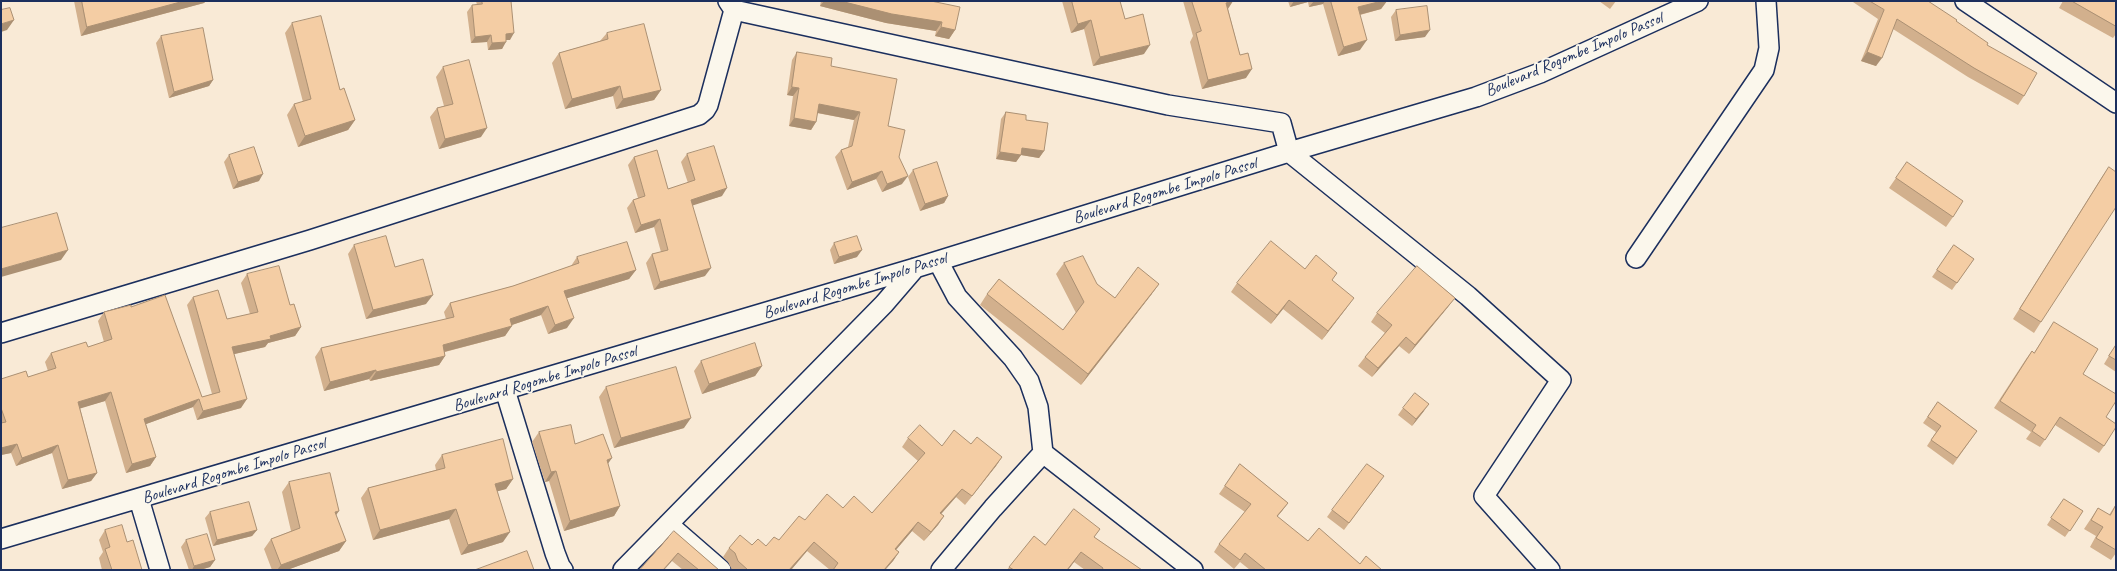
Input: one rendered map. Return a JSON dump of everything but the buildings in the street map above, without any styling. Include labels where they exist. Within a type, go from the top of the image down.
[{"type":"street","name":"Boulevard Rogombe Impolo Passol","points":[[1,539],[915,268],[1211,178],[1289,152],[1483,94],[1540,73],[1698,1]]},
{"type":"street","points":[[1636,258],[1764,70],[1769,48],[1766,1]]},
{"type":"street","points":[[1965,1],[2116,103]]},
{"type":"street","points":[[1,333],[310,240],[699,115],[708,105],[731,5],[1168,105],[1281,123],[1289,152],[1468,296],[1561,380],[1484,496],[1550,570]]},
{"type":"street","points":[[938,261],[957,296],[1013,358],[1029,381],[1038,407],[1043,453],[1193,570]]},
{"type":"street","points":[[623,570],[878,310],[915,268]]},
{"type":"street","points":[[505,390],[555,553],[560,566],[564,570]]},
{"type":"street","points":[[941,570],[993,508],[1043,453]]},
{"type":"street","points":[[139,499],[160,570]]},
{"type":"street","points":[[668,524],[721,570]]}]
